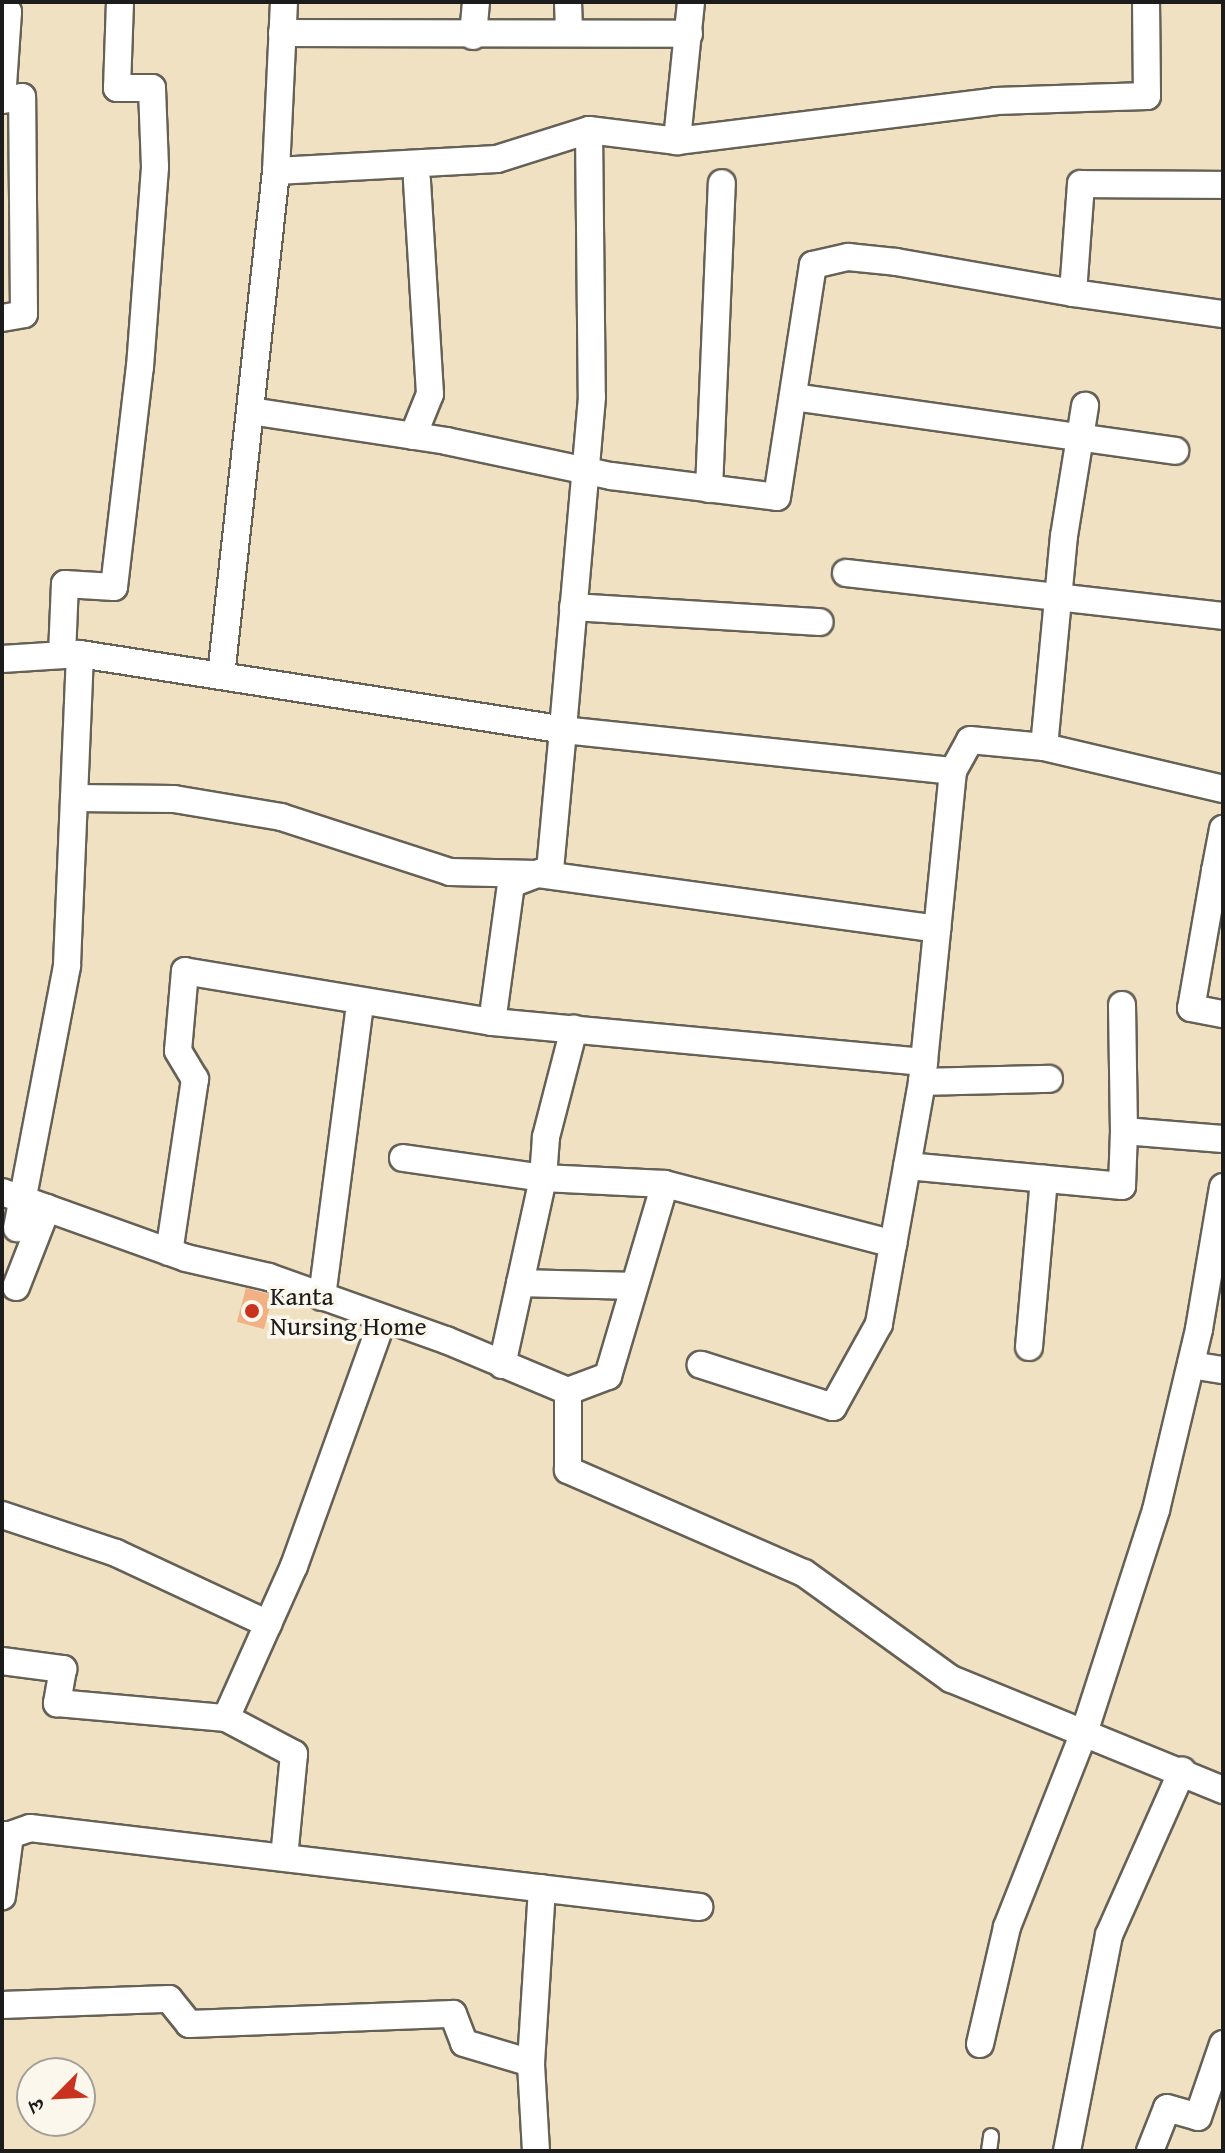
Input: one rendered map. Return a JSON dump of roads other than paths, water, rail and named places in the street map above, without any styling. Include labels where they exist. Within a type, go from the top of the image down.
[{"type":"street","points":[[16,1287],[25,1200],[67,966],[74,798],[71,655],[65,584],[114,587],[140,367],[155,167],[152,88],[117,88],[120,2]]},
{"type":"street","points":[[221,676],[276,171],[284,2]]},
{"type":"street","points":[[473,36],[476,2]]},
{"type":"street","points":[[568,2],[569,33]]},
{"type":"street","points":[[677,141],[691,2]]},
{"type":"street","points":[[276,171],[497,159],[589,130],[677,141],[996,101],[1147,96],[1146,2]]},
{"type":"street","points":[[2,318],[24,314],[22,97],[3,100],[6,9]]},
{"type":"street","points":[[282,33],[389,30],[473,36],[689,34]]},
{"type":"street","points":[[492,1022],[511,884],[550,869],[592,397],[589,130]]},
{"type":"street","points":[[413,436],[430,394],[417,179]]},
{"type":"street","points":[[709,489],[722,183]]},
{"type":"street","points":[[1073,293],[1081,184],[1223,185]]},
{"type":"street","points":[[251,411],[413,436],[585,470],[777,497],[813,265],[848,257],[896,262],[1073,293],[1223,314]]},
{"type":"street","points":[[793,397],[1079,440],[1175,451]]},
{"type":"street","points":[[1044,747],[1058,594],[1085,406]]},
{"type":"street","points":[[846,573],[1058,594],[1223,616]]},
{"type":"street","points":[[573,607],[820,622]]},
{"type":"street","points":[[2,659],[71,655],[563,730],[953,771]]},
{"type":"street","points":[[701,1365],[833,1407],[879,1324],[923,1072],[953,771],[970,740],[1044,747],[1223,789]]},
{"type":"street","points":[[74,798],[204,804],[281,817],[450,872],[537,874],[937,929]]},
{"type":"street","points":[[1223,829],[1219,871],[1191,1008],[1223,1014]]},
{"type":"street","points":[[169,1252],[195,1079],[178,1051],[185,971],[492,1022],[574,1029],[923,1072],[1049,1079]]},
{"type":"street","points":[[907,1166],[1122,1186],[1122,1005]]},
{"type":"street","points":[[322,1297],[359,1014]]},
{"type":"street","points":[[502,1365],[543,1178],[546,1137],[574,1029]]},
{"type":"street","points":[[1124,1131],[1223,1139]]},
{"type":"street","points":[[403,1158],[543,1178],[665,1184],[893,1244]]},
{"type":"street","points":[[1029,1347],[1044,1179]]},
{"type":"street","points":[[25,1200],[169,1252],[269,1277],[568,1391],[608,1376],[665,1184]]},
{"type":"street","points":[[980,2044],[1007,1927],[1084,1733],[1156,1510],[1191,1365],[1223,1187]]},
{"type":"street","points":[[17,1228],[25,1200]]},
{"type":"street","points":[[520,1283],[634,1286]]},
{"type":"street","points":[[226,1718],[294,1566],[383,1319]]},
{"type":"street","points":[[1191,1365],[1223,1370]]},
{"type":"street","points":[[568,1391],[568,1470],[804,1573],[951,1679],[1223,1790]]},
{"type":"street","points":[[2,1515],[116,1553],[268,1624]]},
{"type":"street","points":[[2,1661],[63,1669],[57,1703],[226,1718],[294,1754],[284,1858]]},
{"type":"street","points":[[1067,2151],[1109,1935],[1182,1771]]},
{"type":"street","points":[[2,1896],[6,1835],[30,1828],[699,1907]]},
{"type":"street","points":[[536,2151],[531,2063],[542,1888]]},
{"type":"street","points":[[2,2005],[169,1999],[189,2024],[453,2014],[464,2043],[531,2063]]},
{"type":"street","points":[[1150,2151],[1167,2108],[1198,2117],[1223,2044]]},
{"type":"place","name":"Kanta Nursing Home","points":[[252,1311]]}]
